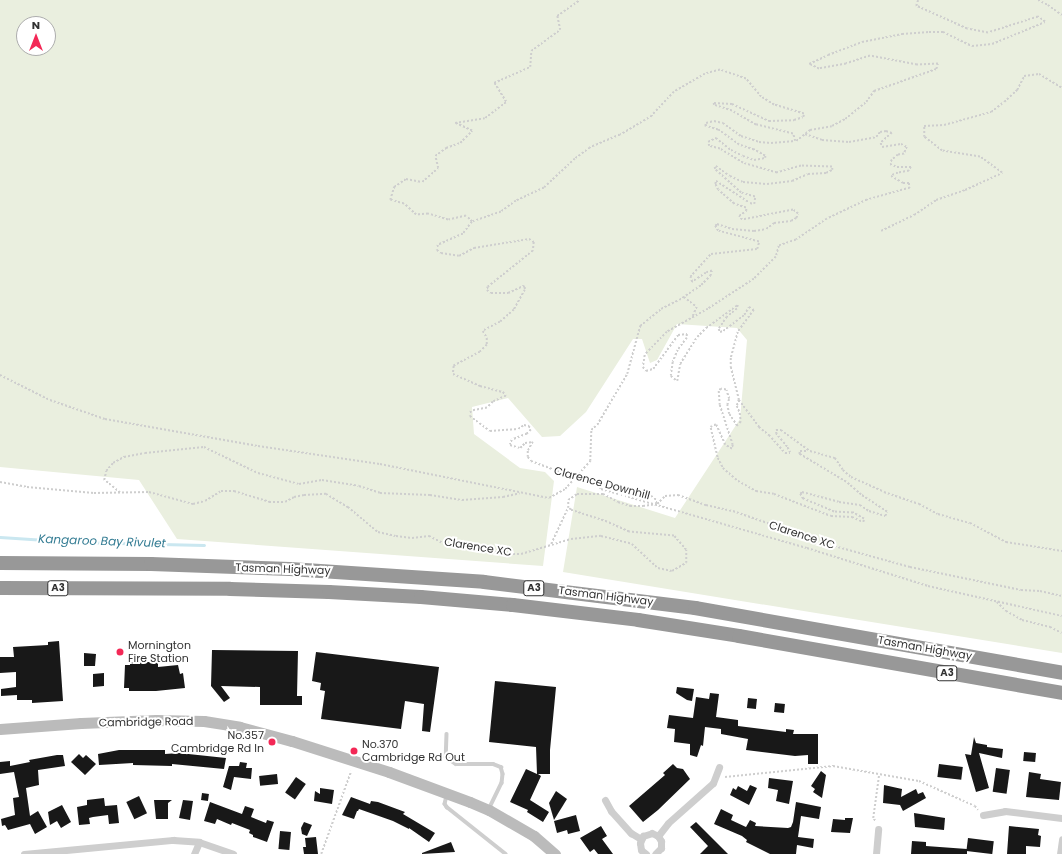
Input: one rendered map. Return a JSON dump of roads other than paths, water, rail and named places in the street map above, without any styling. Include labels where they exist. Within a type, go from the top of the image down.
[{"type":"highway","points":[[0,557],[151,564]]},
{"type":"highway","name":"Tasman Highway","points":[[0,563],[151,564],[365,573],[484,582],[695,608],[1062,673]]},
{"type":"highway","name":"Tasman Highway","points":[[0,588],[116,588],[330,592],[421,596],[513,605],[638,620],[739,636],[1062,693]]},
{"type":"highway","points":[[0,596],[116,588]]},
{"type":"main road","name":"Cambridge Road","points":[[0,729],[109,722],[204,721],[268,734],[354,761],[490,810],[534,836],[555,854]]},
{"type":"street","points":[[658,836],[668,822],[713,783],[719,767]]},
{"type":"street","points":[[605,800],[611,811],[631,834],[641,839]]},
{"type":"street","points":[[983,815],[1005,811],[1062,818]]},
{"type":"street","points":[[876,854],[878,829]]},
{"type":"street","points":[[646,854],[640,846],[641,839],[648,833],[658,836],[662,844],[657,854]]},
{"type":"street","points":[[1060,854],[1062,839]]},
{"type":"street","points":[[24,854],[150,841],[187,840],[199,842],[233,854]]},
{"type":"street","points":[[194,854],[199,842]]},
{"type":"lane","points":[[447,734],[446,757],[456,764],[493,764],[501,767],[503,774],[502,783],[490,810]]},
{"type":"lane","points":[[448,794],[446,804],[447,807],[506,854]]},
{"type":"waterway","name":"Kangaroo Bay Rivulet","points":[[0,537],[76,542],[204,545]]},
{"type":"place","name":"Mornington Fire Station","points":[[120,652]]},
{"type":"place","name":"No.357 Cambridge Rd In","points":[[272,742]]},
{"type":"place","name":"No.370 Cambridge Rd Out","points":[[354,751]]}]
